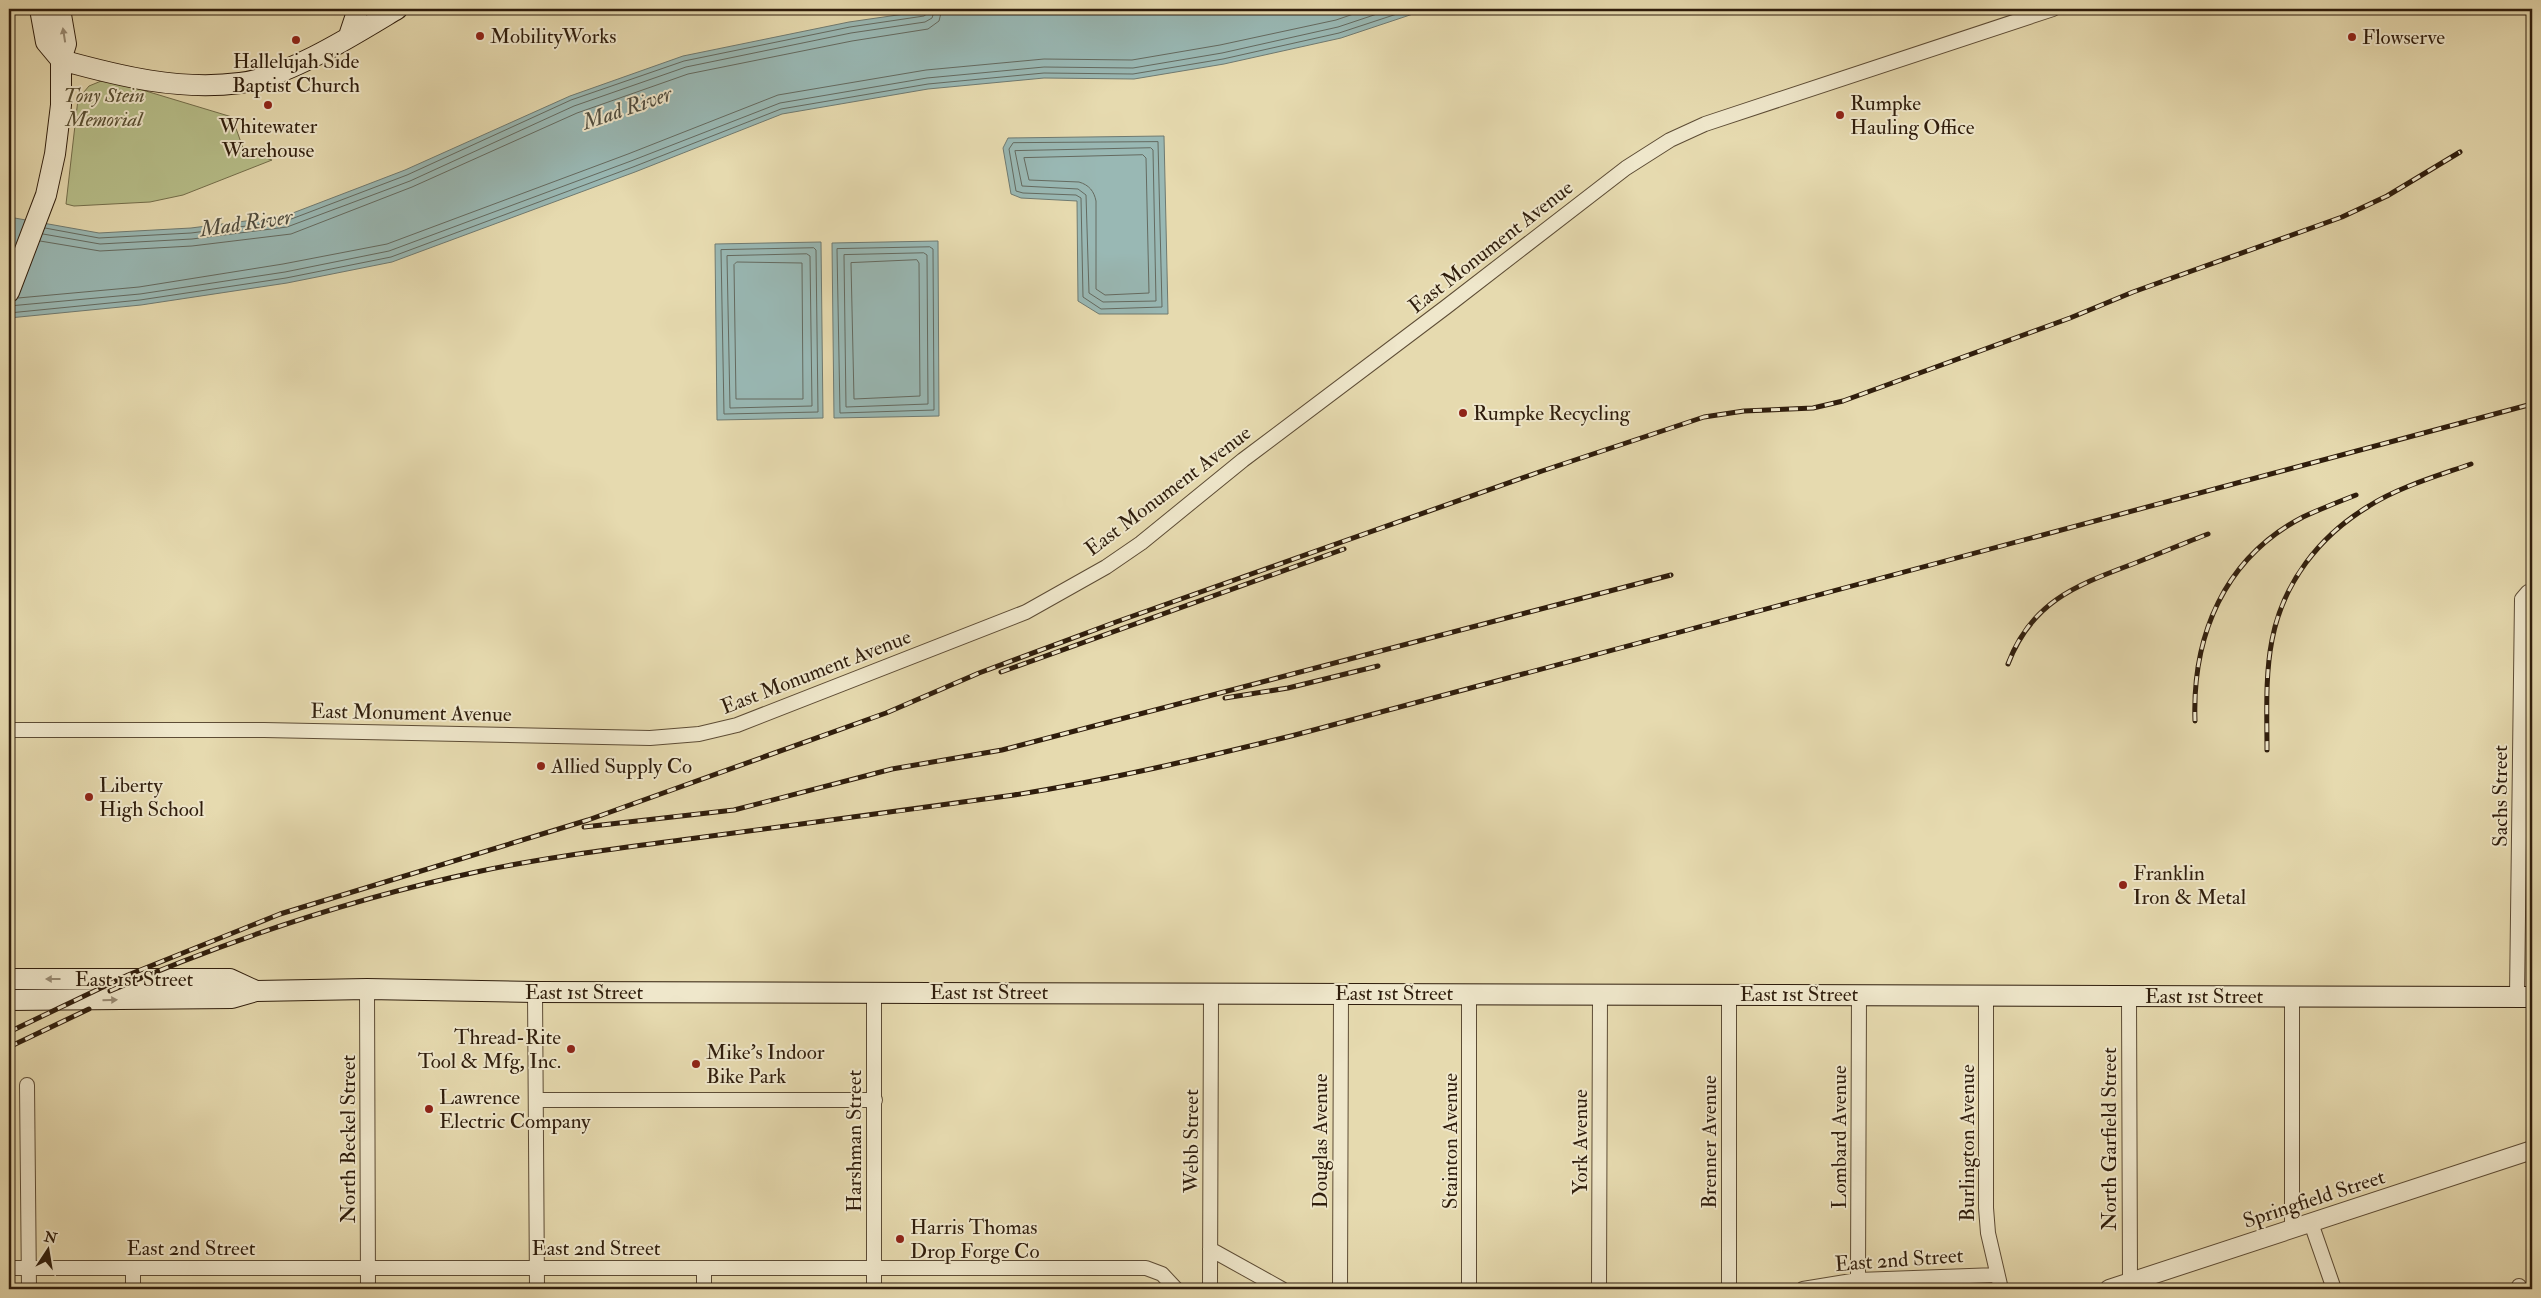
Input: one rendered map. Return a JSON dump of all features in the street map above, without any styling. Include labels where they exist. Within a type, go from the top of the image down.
[{"type":"main road","points":[[40,9],[46,42],[61,60],[146,81],[211,85],[242,83],[294,66],[397,9]]},
{"type":"main road","points":[[9,292],[46,195],[55,154],[61,105],[61,60],[66,44],[60,9]]},
{"type":"main road","points":[[349,36],[358,9]]},
{"type":"main road","name":"East 1st Street","points":[[9,979],[230,979],[256,991]]},
{"type":"main road","name":"East 1st Street","points":[[9,1000],[232,998],[256,991],[367,989],[535,992],[2525,996]]},
{"type":"street","name":"East Monument Avenue","points":[[9,730],[255,730],[650,738],[692,735],[737,725],[1026,612],[1106,567],[1141,543],[1243,460],[1626,168],[1670,140],[1706,124],[2053,9]]},
{"type":"street","name":"Sachs Street","points":[[2525,996],[2528,594]]},
{"type":"street","name":"North Beckel Street","points":[[367,989],[368,1289]]},
{"type":"street","points":[[535,992],[536,1289]]},
{"type":"street","name":"Harshman Street","points":[[874,993],[874,1289]]},
{"type":"street","name":"Webb Street","points":[[1210,1289],[1211,993]]},
{"type":"street","name":"Douglas Avenue","points":[[1340,1289],[1341,993]]},
{"type":"street","name":"Stainton Avenue","points":[[1469,994],[1469,1289]]},
{"type":"street","name":"York Avenue","points":[[1598,1289],[1600,994]]},
{"type":"street","name":"Brenner Avenue","points":[[1729,994],[1729,1289]]},
{"type":"street","name":"Lombard Avenue","points":[[1858,1280],[1859,994]]},
{"type":"street","name":"Burlington Avenue","points":[[1986,995],[1986,1208],[1988,1232],[2001,1289]]},
{"type":"street","name":"North Garfield Street","points":[[2129,996],[2128,1250],[2130,1282]]},
{"type":"street","points":[[2292,996],[2292,1230]]},
{"type":"street","points":[[27,1085],[29,1289]]},
{"type":"street","points":[[536,1100],[875,1100]]},
{"type":"street","name":"Springfield Street","points":[[2109,1289],[2532,1150]]},
{"type":"street","points":[[2312,1223],[2334,1289]]},
{"type":"street","points":[[1210,1249],[1282,1289]]},
{"type":"street","name":"East 2nd Street","points":[[9,1268],[1146,1268],[1162,1274],[1176,1289]]},
{"type":"street","points":[[133,1268],[133,1289]]},
{"type":"street","points":[[704,1268],[704,1289]]},
{"type":"street","name":"East 2nd Street","points":[[1803,1289],[1858,1280],[1997,1274]]},
{"type":"green space","name":"Tony Stein Memorial","points":[[106,79],[232,117],[244,151],[272,160],[183,195],[150,202],[74,206],[66,204],[78,99],[89,86]]},
{"type":"water","name":"Mad River","points":[[939,9],[1428,9],[1341,38],[1224,64],[1134,79],[1044,78],[928,89],[782,114],[635,172],[392,262],[287,283],[141,305],[9,318],[9,217],[99,233],[191,228],[285,216],[405,170],[570,96],[683,56],[849,22]]},
{"type":"water","points":[[1164,136],[1168,314],[1099,314],[1078,301],[1077,201],[1021,198],[1011,194],[1003,148],[1008,138]]},
{"type":"water","points":[[938,241],[939,416],[834,418],[832,243]]},
{"type":"water","points":[[821,242],[823,418],[717,420],[715,244]]},
{"type":"railway","points":[[9,1032],[128,975],[280,914],[588,820],[886,713],[979,673],[1116,622],[1542,471],[1704,417],[1744,411],[1813,408],[1843,401],[2070,318],[2133,292],[2342,217],[2387,196],[2460,152]]},
{"type":"railway","points":[[110,991],[155,972],[292,922],[386,894],[481,871],[581,854],[1014,795],[1120,775],[1260,744],[2532,404]]},
{"type":"railway","points":[[2267,750],[2267,681],[2272,640],[2277,619],[2285,599],[2294,580],[2306,563],[2334,532],[2369,506],[2405,488],[2471,464]]},
{"type":"railway","points":[[2195,721],[2200,659],[2207,630],[2218,602],[2233,577],[2252,554],[2276,534],[2303,517],[2356,495]]},
{"type":"railway","points":[[2008,664],[2029,626],[2042,611],[2073,589],[2208,534]]},
{"type":"railway","points":[[1001,672],[1344,549]]},
{"type":"railway","points":[[584,827],[734,810],[892,769],[1002,750],[1671,575]]},
{"type":"railway","points":[[1225,698],[1288,688],[1378,666]]},
{"type":"railway","points":[[9,1047],[89,1009]]},
{"type":"place","name":"MobilityWorks","points":[[480,36]]},
{"type":"place","name":"Flowserve","points":[[2352,37]]},
{"type":"place","name":"Hallelujah Side Baptist Church","points":[[296,40]]},
{"type":"place","name":"Whitewater Warehouse","points":[[268,105]]},
{"type":"place","name":"Rumpke Hauling Office","points":[[1840,115]]},
{"type":"place","name":"Rumpke Recycling","points":[[1463,413]]},
{"type":"place","name":"Allied Supply Co","points":[[541,766]]},
{"type":"place","name":"Liberty High School","points":[[89,797]]},
{"type":"place","name":"Franklin Iron & Metal","points":[[2123,885]]},
{"type":"place","name":"Thread-Rite Tool & Mfg, Inc.","points":[[571,1049]]},
{"type":"place","name":"Mike's Indoor Bike Park","points":[[696,1064]]},
{"type":"place","name":"Lawrence Electric Company","points":[[429,1109]]},
{"type":"place","name":"Harris Thomas Drop Forge Co","points":[[900,1239]]}]
